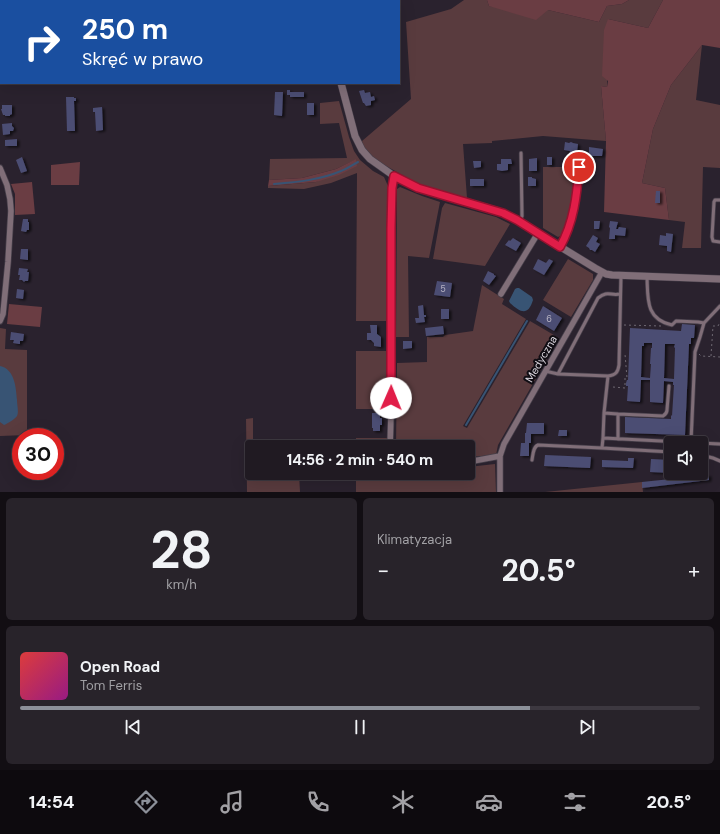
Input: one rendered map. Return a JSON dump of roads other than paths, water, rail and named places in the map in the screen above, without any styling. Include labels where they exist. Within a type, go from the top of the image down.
[{"type":"street","points":[[340,84],[358,144],[370,159],[394,176],[418,188],[495,210],[510,216],[602,272],[648,277],[720,280]]},
{"type":"street","points":[[0,168],[10,199],[11,211],[3,314],[0,321]]},
{"type":"street","points":[[390,440],[391,228],[392,188],[394,176]]},
{"type":"street","points":[[502,294],[538,233]]},
{"type":"street","name":"Medyczna","points":[[500,456],[504,444],[602,272]]},
{"type":"street","points":[[475,461],[500,456],[500,492]]},
{"type":"lane","points":[[520,222],[522,216],[521,153]]},
{"type":"lane","points":[[560,247],[566,236],[575,204],[579,167]]},
{"type":"lane","points":[[720,200],[715,200],[714,202],[712,237],[713,241],[720,242]]},
{"type":"lane","points":[[545,371],[558,374],[615,375],[618,369],[621,275]]},
{"type":"lane","points":[[648,277],[648,301],[650,310],[663,323],[672,325],[676,321],[704,323]]},
{"type":"lane","points":[[558,374],[598,298],[608,293],[615,295],[620,294]]},
{"type":"lane","points":[[691,436],[694,352],[704,323],[720,306]]},
{"type":"lane","points":[[602,448],[608,376]]},
{"type":"lane","points":[[604,413],[663,416],[668,410],[669,386]]},
{"type":"lane","points":[[618,414],[618,439]]},
{"type":"lane","points":[[603,438],[664,441]]},
{"type":"lane","points":[[708,443],[720,444]]},
{"type":"lane","points":[[532,460],[534,449],[538,445],[664,452]]},
{"type":"lane","points":[[708,457],[720,460]]},
{"type":"water","points":[[517,288],[532,297],[533,300],[531,305],[526,311],[521,311],[509,301]]},
{"type":"water","points":[[0,366],[9,371],[12,375],[16,390],[18,408],[18,413],[15,419],[4,425],[0,422]]},
{"type":"waterway","points":[[274,184],[325,177],[358,162]]},
{"type":"waterway","points":[[466,425],[527,321]]}]
